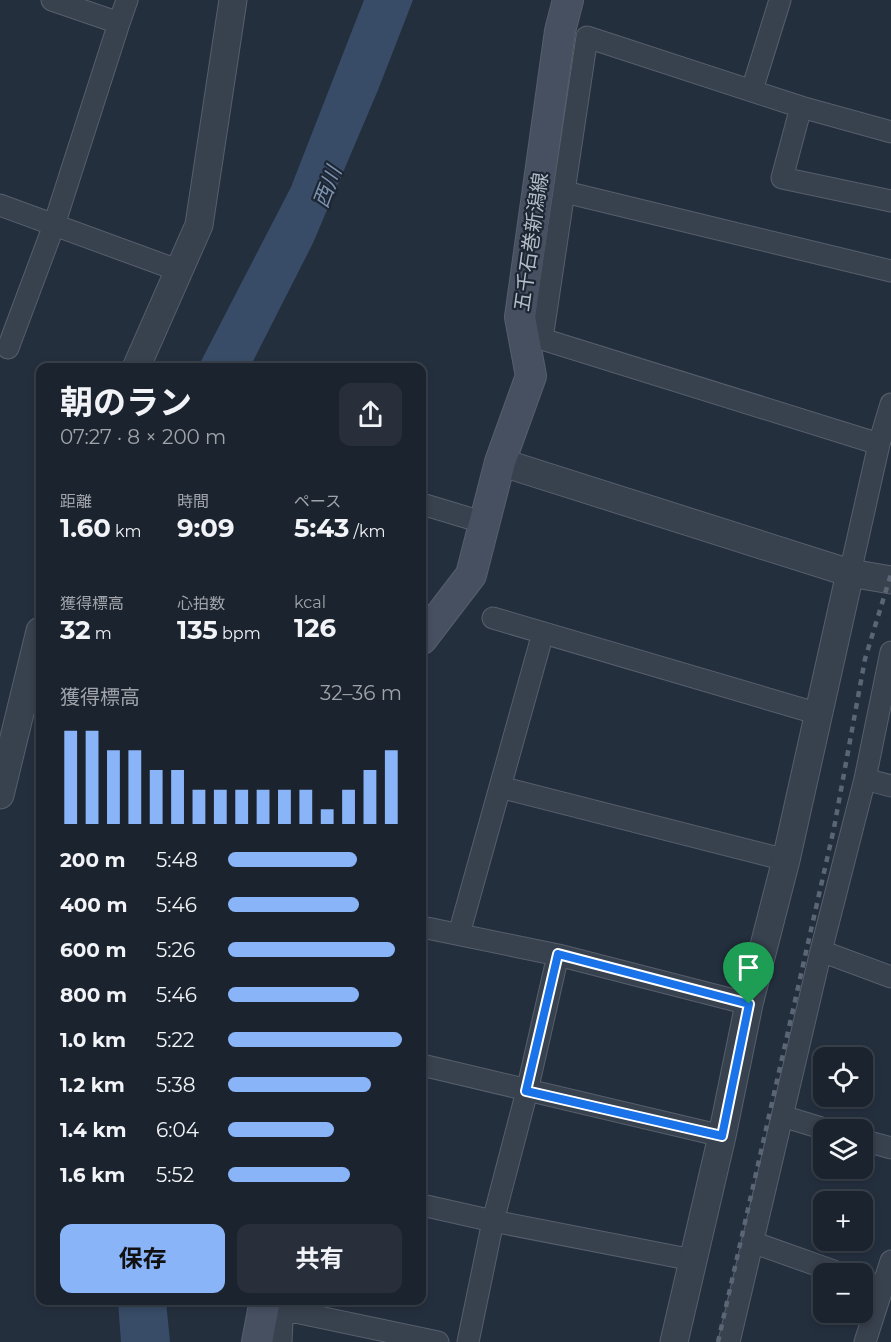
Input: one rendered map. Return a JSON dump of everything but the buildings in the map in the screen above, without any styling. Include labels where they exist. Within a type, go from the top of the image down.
[{"type":"main road","name":"五千石巻新潟線","points":[[426,634],[471,575],[500,462],[531,376],[520,317],[560,31],[568,0]]},
{"type":"main road","points":[[256,1342],[275,1305]]},
{"type":"street","points":[[52,0],[119,23]]},
{"type":"street","points":[[8,348],[54,225],[125,0]]},
{"type":"street","points":[[138,363],[199,225],[233,0]]},
{"type":"street","points":[[752,90],[780,0]]},
{"type":"street","points":[[879,444],[542,339],[587,37],[801,106],[891,132]]},
{"type":"street","points":[[801,106],[782,178],[891,201]]},
{"type":"street","points":[[565,192],[891,271]]},
{"type":"street","points":[[0,205],[180,271]]},
{"type":"street","points":[[674,1342],[722,1136],[749,1004],[786,860],[879,444],[891,404]]},
{"type":"street","points":[[500,462],[850,573],[891,579]]},
{"type":"street","points":[[426,505],[484,523]]},
{"type":"street","points":[[493,618],[819,714]]},
{"type":"street","points":[[459,934],[543,633]]},
{"type":"street","points":[[0,795],[36,648]]},
{"type":"street","points":[[729,1342],[821,951],[865,779],[891,652]]},
{"type":"street","points":[[865,779],[891,786]]},
{"type":"street","points":[[500,787],[786,860]]},
{"type":"street","points":[[426,928],[558,954],[749,1004]]},
{"type":"street","points":[[821,951],[891,977]]},
{"type":"street","points":[[468,1342],[493,1221],[558,954]]},
{"type":"street","points":[[426,1066],[722,1136]]},
{"type":"street","points":[[782,1116],[813,1125]]},
{"type":"street","points":[[873,1143],[891,1148]]},
{"type":"street","points":[[426,1206],[693,1260]]},
{"type":"street","points":[[752,1242],[813,1264]]},
{"type":"street","points":[[873,1283],[891,1261]]},
{"type":"street","points":[[276,1305],[281,1342]]},
{"type":"street","points":[[284,1305],[438,1342]]},
{"type":"street","points":[[865,1342],[867,1323]]},
{"type":"water","name":"西川","points":[[364,0],[413,0],[378,90],[313,243],[252,363],[200,363],[291,187]]},
{"type":"water","points":[[118,1305],[166,1305],[170,1342],[121,1342]]},
{"type":"railway","points":[[718,1342],[834,828],[865,659],[891,574]]},
{"type":"route","points":[[558,954],[749,1004],[722,1136],[526,1091],[558,954]]}]
